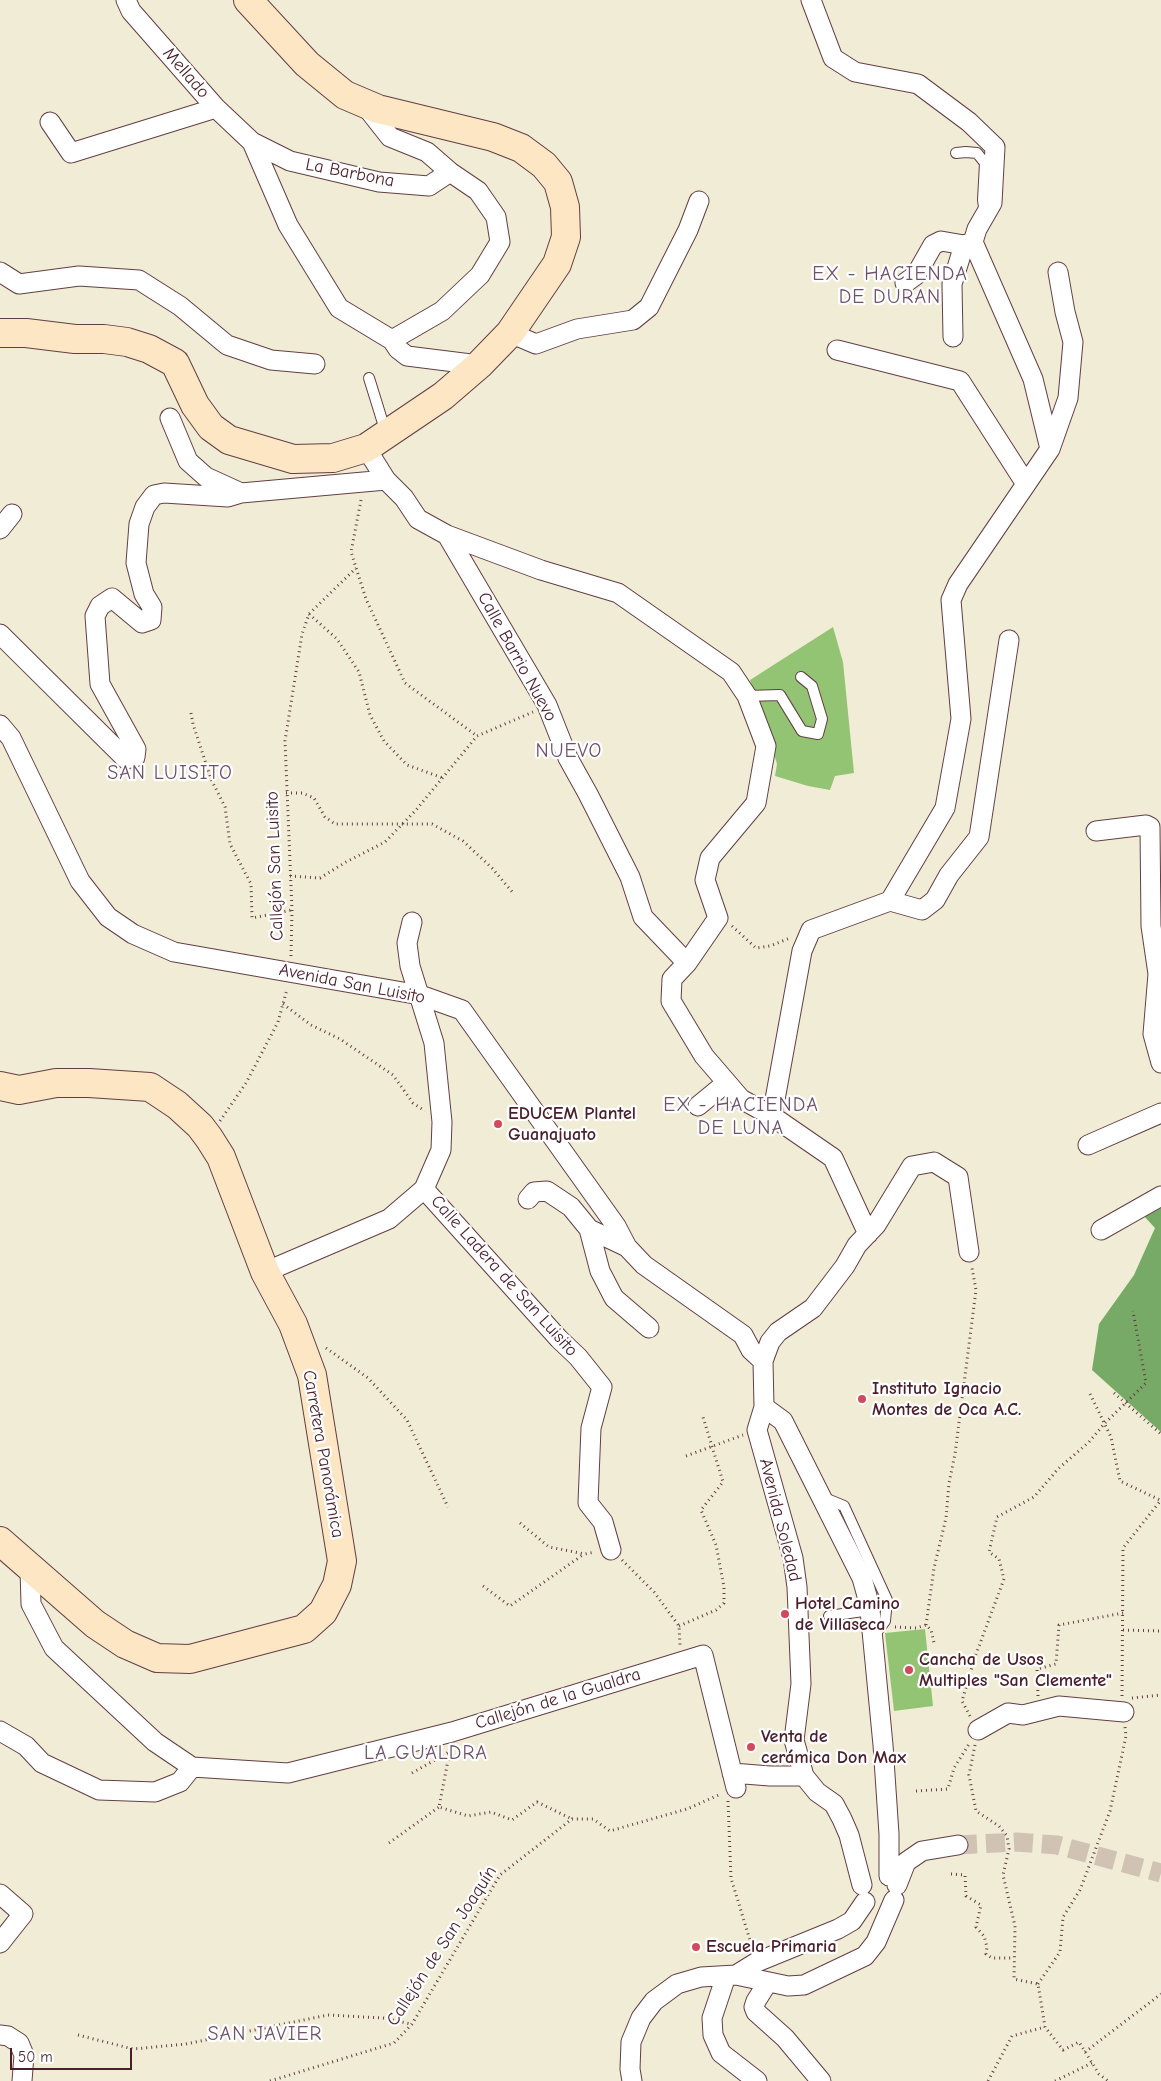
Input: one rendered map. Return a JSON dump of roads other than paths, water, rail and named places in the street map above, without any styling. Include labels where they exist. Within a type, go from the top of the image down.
[{"type":"street","name":"Mellado","points":[[126,0],[131,11],[216,108],[252,142]]},
{"type":"street","points":[[0,333],[26,333],[75,340],[104,339],[127,342],[149,349],[175,363],[196,406],[211,427],[229,440],[293,459],[332,458],[376,441],[443,396],[479,365],[510,333],[557,264],[566,237],[565,207],[558,182],[544,165],[520,148],[493,136],[378,109],[345,95],[307,64],[248,0]]},
{"type":"street","points":[[811,0],[832,58],[855,72],[918,84],[969,122],[995,147],[992,203],[968,244],[952,284],[952,337]]},
{"type":"street","points":[[363,103],[390,137],[427,152],[450,172],[478,191],[496,217],[500,242],[480,275],[442,311],[392,340]]},
{"type":"street","points":[[50,122],[71,153],[216,108]]},
{"type":"street","points":[[252,142],[288,225],[339,308],[392,340],[398,349],[407,356],[479,365]]},
{"type":"street","name":"La Barbona","points":[[252,142],[290,161],[379,182],[429,186],[450,172]]},
{"type":"street","points":[[510,333],[536,344],[577,329],[633,320],[648,307],[688,230],[699,201]]},
{"type":"street","points":[[905,283],[916,275],[933,245],[941,241],[968,244]]},
{"type":"street","points":[[968,244],[1034,379],[1050,449]]},
{"type":"street","points":[[0,272],[19,284],[79,276],[139,280],[180,306],[227,345],[271,360],[315,364]]},
{"type":"street","points":[[890,901],[945,808],[961,719],[951,600],[958,584],[1050,449],[1068,398],[1074,342],[1065,312],[1058,272]]},
{"type":"street","points":[[837,350],[960,382],[1026,484]]},
{"type":"street","points":[[170,418],[188,461],[206,477],[241,493]]},
{"type":"street","points":[[376,441],[386,480],[404,498],[418,519],[447,535],[541,570],[618,593],[731,672],[747,696],[766,746],[756,803],[710,858],[705,880],[718,918],[687,963],[672,978],[672,1001],[704,1056],[741,1099],[772,1116],[833,1158],[868,1234]]},
{"type":"street","points":[[0,634],[126,759],[135,757],[136,749],[100,684],[95,616],[100,606],[112,598],[122,604],[142,623],[151,620],[152,607],[144,594],[136,563],[139,524],[144,507],[154,495],[164,493],[228,497],[241,493],[386,480]]},
{"type":"street","points":[[0,529],[12,514]]},
{"type":"street","name":"Calle Barrio Nuevo","points":[[447,535],[548,705],[568,758],[630,877],[644,917],[687,963]]},
{"type":"street","points":[[772,1116],[802,950],[811,930],[890,901],[922,910],[935,900],[949,875],[979,837],[1009,640]]},
{"type":"street","name":"Avenida San Luisito","points":[[4,736],[80,881],[108,917],[133,934],[174,952],[420,995],[462,1010],[616,1226],[627,1247],[644,1264],[742,1334],[751,1350],[762,1361]]},
{"type":"street","points":[[1096,831],[1150,826],[1158,974],[1153,1034],[1161,1063]]},
{"type":"street","name":"Calle Ladera de San Luisito","points":[[412,922],[407,943],[410,966],[434,1043],[442,1122],[441,1150],[424,1189],[578,1357],[602,1387],[591,1428],[588,1502],[603,1522],[617,1556]]},
{"type":"street","name":"Carretera Panorámica","points":[[0,1086],[19,1090],[56,1083],[150,1087],[178,1105],[200,1126],[209,1138],[221,1156],[265,1272],[293,1324],[312,1375],[342,1561],[336,1585],[323,1612],[304,1629],[190,1659],[157,1658],[125,1644],[95,1624],[0,1541]]},
{"type":"street","points":[[698,1106],[726,1083]]},
{"type":"street","points":[[1088,1145],[1161,1113]]},
{"type":"street","points":[[632,2081],[630,2070],[631,2042],[641,2018],[654,2001],[677,1984],[701,1977],[731,1975],[788,1986],[804,1985],[865,1956],[876,1942],[893,1887],[873,1638],[878,1616],[862,1578],[783,1421],[764,1407],[762,1361],[770,1342],[778,1332],[813,1308],[876,1225],[912,1166],[934,1162],[958,1177],[969,1252]]},
{"type":"street","points":[[265,1272],[389,1219],[424,1189]]},
{"type":"street","points":[[528,1199],[534,1192],[547,1191],[571,1207],[589,1229],[600,1271],[614,1298],[649,1328]]},
{"type":"street","points":[[1100,1230],[1161,1196]]},
{"type":"street","points":[[589,1229],[627,1247]]},
{"type":"street","name":"Avenida Soledad","points":[[764,1407],[757,1430],[793,1558],[797,1587],[801,1684],[794,1740],[804,1776],[817,1792],[834,1804],[849,1835],[864,1893]]},
{"type":"street","points":[[0,1731],[26,1746],[42,1762],[99,1790],[155,1792],[180,1782],[192,1767],[155,1742],[54,1648],[31,1604],[30,1568]]},
{"type":"street","name":"Callejón de la Gualdra","points":[[192,1767],[288,1773],[452,1732],[703,1655],[734,1780],[770,1776],[804,1776]]},
{"type":"street","points":[[978,1730],[1008,1713],[1023,1715],[1059,1706],[1123,1705]]},
{"type":"street","points":[[864,1893],[872,1907],[880,1908],[887,1906],[893,1887],[906,1862],[922,1851],[958,1845]]},
{"type":"street","points":[[757,2081],[721,2053],[713,2035],[712,2018],[731,1975],[757,1962],[838,1929],[852,1921],[864,1893],[868,1876],[879,1873],[893,1887]]},
{"type":"street","points":[[0,1894],[23,1914],[0,1943]]},
{"type":"street","points":[[768,1982],[756,2001],[754,2007],[756,2012],[785,2038],[821,2081]]},
{"type":"street","points":[[0,2035],[8,2036],[19,2042],[24,2055],[22,2081]]},
{"type":"lane","points":[[956,153],[977,153],[985,162],[983,200],[985,215]]},
{"type":"lane","points":[[369,378],[376,441]]},
{"type":"lane","points":[[747,696],[780,695],[802,731],[818,734],[822,719],[812,686],[801,676]]},
{"type":"lane","points":[[830,1616],[878,1616]]},
{"type":"tunnel","points":[[958,1845],[1017,1842],[1057,1845],[1161,1873]]},
{"type":"place","name":"EDUCEM Plantel Guanajuato","points":[[498,1124]]},
{"type":"place","name":"Instituto Ignacio Montes de Oca A.C.","points":[[862,1399]]},
{"type":"place","name":"Hotel Camino de Villaseca","points":[[785,1614]]},
{"type":"place","name":"Cancha de Usos Multiples \"San Clemente\"","points":[[909,1670]]},
{"type":"place","name":"Venta de cerámica Don Max","points":[[751,1747]]},
{"type":"place","name":"Escuela Primaria","points":[[696,1947]]},
{"type":"district","name":"EX - HACIENDA DE DURAN","points":[[890,286]]},
{"type":"district","name":"NUEVO","points":[[569,751]]},
{"type":"district","name":"SAN LUISITO","points":[[170,773]]},
{"type":"district","name":"EX - HACIENDA DE LUNA","points":[[741,1116]]},
{"type":"district","name":"LA GUALDRA","points":[[426,1753]]},
{"type":"district","name":"SAN JAVIER","points":[[265,2034]]}]
